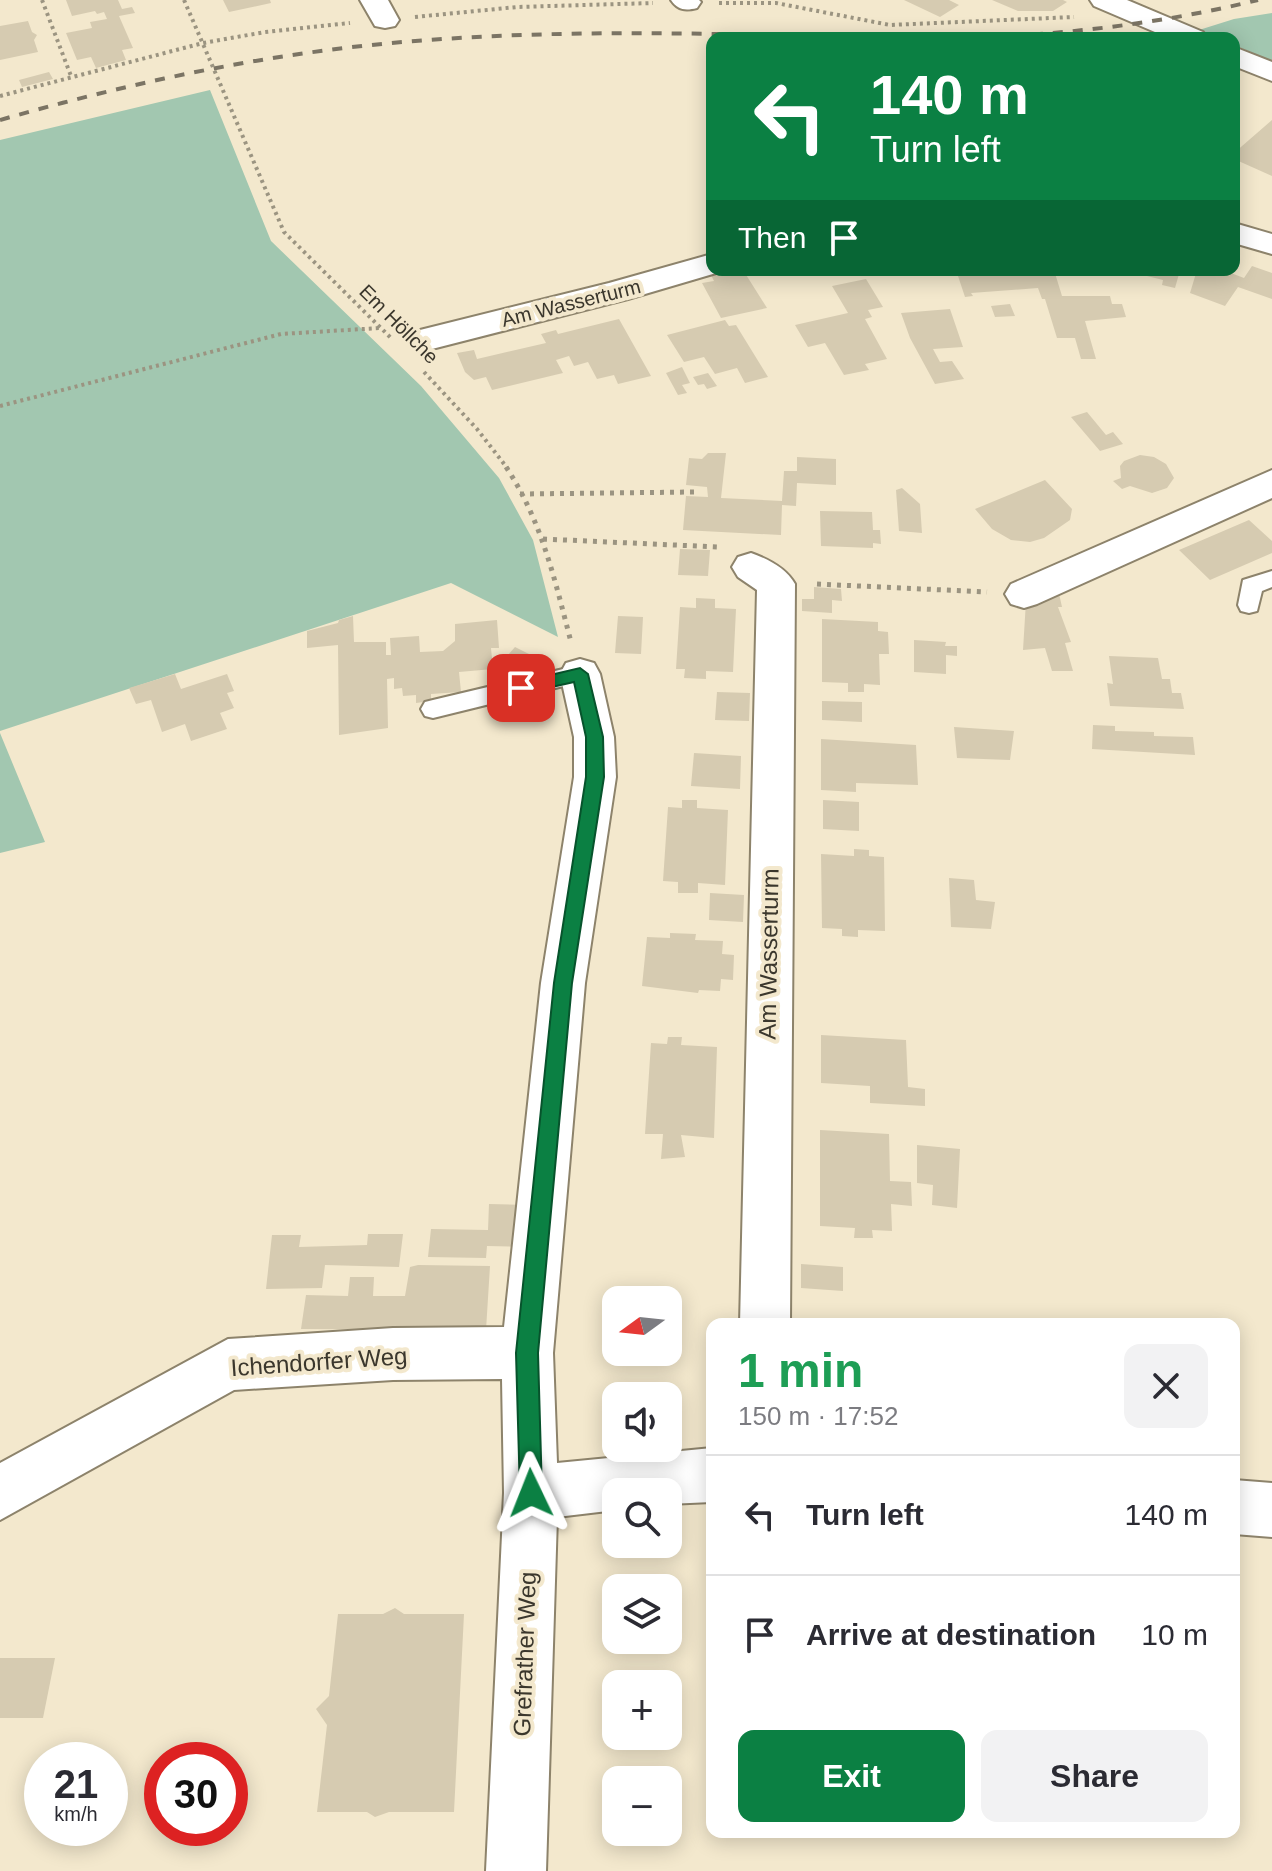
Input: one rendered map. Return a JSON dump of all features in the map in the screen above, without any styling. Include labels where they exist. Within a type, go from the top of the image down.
[{"type":"street","points":[[1113,4],[1179,32]]},
{"type":"street","points":[[1240,235],[1272,244]]},
{"type":"street","name":"Am Wasserturm","points":[[415,351],[706,266]]},
{"type":"street","points":[[1024,594],[1272,483]]},
{"type":"street","name":"Am Wasserturm","points":[[764,575],[765,1318]]},
{"type":"street","name":"Grefrather Weg","points":[[516,1871],[531,1493],[527,1353],[563,983],[595,777],[594,737],[580,674]]},
{"type":"street","name":"Ichendorfer Weg","points":[[0,1493],[228,1365],[393,1354],[527,1353]]},
{"type":"street","points":[[531,1493],[706,1475]]},
{"type":"street","points":[[1240,1507],[1272,1510]]},
{"type":"lane","points":[[1249,605],[1251,586],[1272,579]]},
{"type":"lane","points":[[433,709],[580,674]]},
{"type":"path","points":[[42,0],[71,76]]},
{"type":"path","name":"Em Höllche","points":[[184,0],[284,232],[381,328],[415,351],[496,451],[543,539],[580,674]]},
{"type":"path","points":[[0,96],[203,43],[379,10],[686,1],[776,3],[890,25],[1112,14],[1113,4]]},
{"type":"path","points":[[0,406],[281,334],[381,328]]},
{"type":"path","points":[[520,494],[694,492]]},
{"type":"path","points":[[543,539],[721,547],[764,575],[1024,594]]},
{"type":"green space","points":[[1272,13],[1272,61],[1240,48],[1240,32],[1199,30],[1234,19]]},
{"type":"green space","points":[[210,90],[271,241],[421,386],[499,478],[533,540],[558,637],[451,583],[0,731],[0,140]]},
{"type":"green space","points":[[0,733],[45,842],[0,853]]},
{"type":"building","points":[[66,0],[118,0],[122,9],[132,7],[135,13],[119,16],[133,48],[122,50],[126,60],[96,68],[91,57],[77,60],[66,33],[92,28],[90,22],[107,19],[104,12],[97,14],[95,11],[72,16]]},
{"type":"building","points":[[223,0],[270,0],[271,3],[229,12]]},
{"type":"building","points":[[904,0],[949,0],[959,5],[940,17]]},
{"type":"building","points":[[992,0],[1067,2],[1053,11],[1018,11]]},
{"type":"building","points":[[28,21],[32,32],[37,35],[34,40],[38,52],[0,60],[0,26]]},
{"type":"building","points":[[49,72],[53,79],[22,87],[19,80]]},
{"type":"building","points":[[1272,120],[1272,176],[1240,162],[1240,148]]},
{"type":"building","points":[[1252,266],[1272,273],[1272,299],[1238,287],[1225,306],[1190,293],[1195,276],[1244,278]]},
{"type":"building","points":[[712,276],[747,276],[767,308],[721,318],[702,283],[714,281]]},
{"type":"building","points":[[958,276],[1056,276],[1062,296],[1110,296],[1112,304],[1122,304],[1126,317],[1085,321],[1096,359],[1081,359],[1075,338],[1057,338],[1045,299],[1042,299],[1038,288],[971,293],[973,296],[965,297]]},
{"type":"building","points":[[1147,276],[1178,276],[1175,288],[1162,285],[1163,280]]},
{"type":"building","points":[[866,279],[883,307],[868,310],[872,317],[865,319],[887,359],[865,364],[869,370],[844,375],[825,343],[808,347],[795,325],[848,313],[832,286]]},
{"type":"building","points":[[1010,304],[1015,316],[995,317],[991,306]]},
{"type":"building","points":[[950,309],[963,347],[933,349],[940,362],[952,361],[964,379],[935,384],[910,338],[901,313]]},
{"type":"building","points":[[619,319],[651,376],[618,384],[614,375],[597,379],[588,362],[574,366],[569,356],[556,360],[563,373],[492,390],[486,377],[474,380],[465,372],[457,353],[474,350],[477,359],[546,343],[541,334],[556,330],[558,334]]},
{"type":"building","points":[[725,320],[729,326],[736,325],[768,377],[745,383],[737,368],[715,374],[704,357],[684,362],[667,335]]},
{"type":"building","points":[[682,367],[690,383],[682,385],[687,393],[678,395],[666,373]]},
{"type":"building","points":[[708,373],[717,386],[707,389],[704,384],[698,385],[693,377]]},
{"type":"building","points":[[1087,412],[1106,435],[1113,432],[1123,444],[1100,451],[1071,417]]},
{"type":"building","points":[[708,453],[726,453],[721,498],[782,501],[784,471],[797,471],[797,457],[836,459],[836,485],[797,483],[796,506],[782,505],[781,535],[683,530],[686,496],[708,497],[707,487],[686,485],[689,458],[702,459]]},
{"type":"building","points":[[1140,455],[1154,457],[1166,464],[1174,478],[1167,488],[1152,493],[1130,486],[1122,489],[1113,481],[1121,478],[1120,466],[1124,461]]},
{"type":"building","points":[[1045,480],[1072,509],[1070,520],[1044,538],[1030,542],[1011,540],[992,529],[975,509]]},
{"type":"building","points":[[902,488],[920,504],[922,533],[899,531],[896,490]]},
{"type":"building","points":[[820,511],[872,512],[873,530],[880,530],[881,544],[873,543],[873,548],[821,546]]},
{"type":"building","points":[[1249,520],[1272,541],[1272,553],[1210,580],[1179,550]]},
{"type":"building","points":[[680,549],[710,550],[708,576],[678,575]]},
{"type":"building","points":[[814,587],[841,589],[842,601],[832,600],[832,613],[802,611],[802,599],[814,599]]},
{"type":"building","points":[[1058,589],[1062,607],[1058,607],[1071,642],[1065,643],[1073,671],[1052,671],[1045,648],[1023,650],[1026,601]]},
{"type":"building","points":[[696,598],[715,599],[715,608],[736,609],[733,672],[706,671],[706,679],[684,678],[685,669],[676,669],[680,607],[696,608]]},
{"type":"building","points":[[353,616],[354,642],[386,642],[386,655],[391,655],[390,638],[419,636],[420,652],[443,651],[455,641],[455,624],[497,620],[499,648],[491,648],[493,669],[459,672],[461,692],[431,694],[431,701],[416,703],[416,695],[403,696],[402,688],[394,689],[394,678],[387,679],[388,728],[339,735],[338,645],[307,648],[307,631]]},
{"type":"building","points":[[618,616],[643,617],[641,654],[615,653]]},
{"type":"building","points":[[822,619],[878,622],[878,631],[888,632],[889,654],[879,654],[880,685],[864,684],[864,692],[848,692],[848,683],[822,682]]},
{"type":"building","points":[[914,640],[946,642],[945,646],[957,646],[957,656],[946,655],[946,674],[914,672]]},
{"type":"building","points":[[515,647],[535,657],[519,675],[499,665]]},
{"type":"building","points":[[1109,656],[1158,658],[1162,679],[1170,679],[1172,693],[1181,693],[1184,709],[1110,706],[1107,683],[1113,684]]},
{"type":"building","points":[[175,674],[181,689],[227,674],[234,691],[227,693],[234,708],[220,713],[227,729],[191,741],[185,724],[162,732],[151,700],[136,704],[129,688]]},
{"type":"building","points":[[717,692],[750,693],[749,721],[715,720]]},
{"type":"building","points":[[822,701],[862,702],[862,722],[822,720]]},
{"type":"building","points":[[1093,725],[1115,726],[1115,731],[1154,732],[1154,736],[1193,737],[1195,755],[1092,749]]},
{"type":"building","points":[[954,727],[1014,731],[1010,760],[957,758]]},
{"type":"building","points":[[821,739],[916,745],[918,785],[856,783],[856,792],[821,790]]},
{"type":"building","points":[[694,753],[741,756],[740,789],[691,786]]},
{"type":"building","points":[[682,800],[697,800],[697,808],[728,810],[725,885],[698,883],[698,893],[678,893],[678,882],[663,881],[668,807],[682,808]]},
{"type":"building","points":[[823,800],[859,802],[859,831],[823,829]]},
{"type":"building","points":[[854,849],[869,850],[869,856],[884,857],[885,931],[858,930],[858,937],[842,936],[842,929],[822,928],[821,854],[854,856]]},
{"type":"building","points":[[949,878],[974,880],[976,900],[995,902],[991,929],[951,927]]},
{"type":"building","points":[[710,893],[744,895],[743,922],[709,920]]},
{"type":"building","points":[[670,933],[696,934],[695,940],[723,941],[722,954],[734,955],[733,980],[721,979],[720,991],[699,990],[698,993],[642,986],[647,937],[670,938]]},
{"type":"building","points":[[821,1035],[906,1040],[908,1087],[925,1089],[925,1106],[870,1103],[870,1086],[821,1083]]},
{"type":"building","points":[[668,1037],[682,1037],[681,1045],[717,1047],[714,1138],[681,1135],[685,1157],[661,1159],[663,1134],[645,1134],[651,1043],[667,1044]]},
{"type":"building","points":[[820,1130],[889,1134],[890,1181],[911,1182],[912,1206],[891,1204],[892,1231],[872,1230],[873,1238],[854,1238],[855,1228],[820,1226]]},
{"type":"building","points":[[917,1145],[960,1149],[957,1208],[932,1205],[933,1185],[917,1183]]},
{"type":"building","points":[[489,1204],[529,1205],[527,1247],[487,1246],[486,1258],[428,1257],[431,1229],[488,1230]]},
{"type":"building","points":[[368,1234],[403,1234],[399,1267],[325,1265],[322,1288],[266,1289],[272,1235],[301,1235],[299,1247],[367,1245]]},
{"type":"building","points":[[801,1264],[843,1267],[843,1291],[801,1288]]},
{"type":"building","points":[[490,1266],[486,1330],[301,1329],[306,1295],[348,1296],[350,1277],[374,1277],[373,1296],[405,1296],[410,1267]]},
{"type":"building","points":[[395,1608],[404,1614],[464,1614],[454,1812],[389,1812],[375,1817],[367,1812],[317,1812],[327,1725],[316,1709],[329,1696],[338,1614],[383,1614]]},
{"type":"building","points":[[0,1658],[55,1658],[43,1718],[0,1718]]},
{"type":"railway","points":[[1063,32],[1187,15],[1258,0]]},
{"type":"railway","points":[[0,120],[159,80],[320,51],[489,36],[706,34]]},
{"type":"route","points":[[521,688],[580,674],[594,737],[595,777],[563,983],[527,1353],[531,1493]]}]
